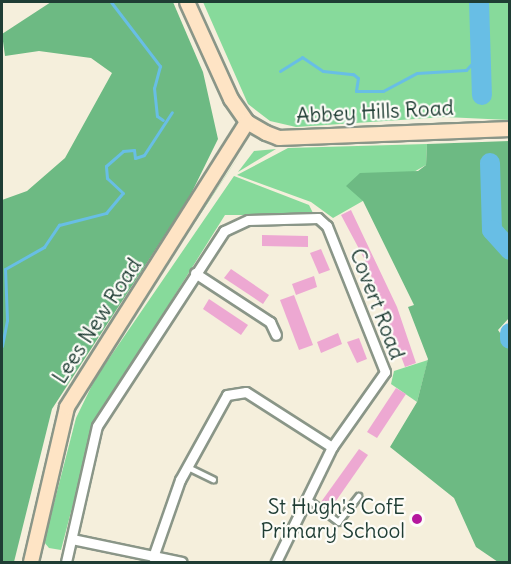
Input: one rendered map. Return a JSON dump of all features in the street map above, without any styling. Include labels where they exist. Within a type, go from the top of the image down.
[{"type":"street","points":[[187,2],[231,99],[247,122]]},
{"type":"street","name":"Abbey Hills Road","points":[[247,122],[279,138],[510,129]]},
{"type":"street","name":"Lees New Road","points":[[34,562],[34,531],[67,407],[247,122]]},
{"type":"street","name":"Covert Road","points":[[66,562],[97,426],[224,231],[236,223],[318,218],[327,226],[385,372],[332,447],[276,562]]},
{"type":"street","points":[[195,273],[270,322],[276,336]]},
{"type":"street","points":[[153,557],[188,467],[222,401],[235,392],[246,392],[332,447]]},
{"type":"street","points":[[72,539],[182,562]]},
{"type":"lane","points":[[188,467],[213,479]]},
{"type":"lane","points":[[306,497],[338,522],[358,496]]},
{"type":"green space","points":[[51,2],[173,2],[203,72],[218,139],[189,198],[52,409],[14,562],[2,562],[2,200],[27,191],[65,158],[112,73],[91,58],[39,51],[5,56],[2,34]]},
{"type":"green space","points":[[203,2],[509,2],[509,120],[445,117],[296,127],[270,121],[248,104]]},
{"type":"green space","points":[[509,141],[509,318],[498,330],[509,346],[510,562],[498,562],[476,547],[454,498],[390,447],[417,402],[428,359],[408,307],[414,305],[363,201],[346,186],[360,173],[418,171],[426,165],[427,144]]},
{"type":"green space","points":[[427,144],[426,165],[333,218],[311,202],[237,175],[288,148]]},
{"type":"green space","points":[[276,149],[238,172],[254,151]]},
{"type":"green space","points":[[241,153],[91,379],[74,415],[44,528],[72,414],[89,378]]},
{"type":"green space","points":[[234,176],[309,205],[314,215],[225,215],[94,424],[61,550],[49,548],[44,542],[76,418],[95,379]]},
{"type":"green space","points":[[428,360],[417,402],[391,384],[394,371]]},
{"type":"building","points":[[351,210],[397,307],[416,363],[405,367],[366,262],[341,215]]},
{"type":"building","points":[[262,235],[308,236],[308,247],[262,246]]},
{"type":"building","points":[[321,249],[330,270],[319,274],[310,253]]},
{"type":"building","points":[[231,269],[269,295],[263,304],[224,278]]},
{"type":"building","points":[[314,276],[317,287],[296,295],[292,284]]},
{"type":"building","points":[[294,295],[313,345],[299,350],[280,300]]},
{"type":"building","points":[[209,299],[248,325],[241,335],[203,309]]},
{"type":"building","points":[[338,333],[342,344],[321,353],[317,342]]},
{"type":"building","points":[[359,338],[367,359],[357,363],[347,342]]},
{"type":"building","points":[[396,388],[406,394],[377,438],[367,432]]},
{"type":"building","points":[[359,449],[368,455],[331,508],[321,502]]},
{"type":"waterway","points":[[111,2],[160,66],[154,88],[157,116],[163,120]]},
{"type":"waterway","points":[[479,2],[482,95]]},
{"type":"waterway","points":[[280,71],[302,57],[323,71],[353,74],[358,78],[356,91],[383,91],[417,73],[466,70],[480,55]]},
{"type":"waterway","points":[[2,346],[7,320],[5,269],[44,247],[59,225],[106,213],[123,193],[107,178],[106,166],[123,151],[134,150],[135,158],[144,155],[172,112]]},
{"type":"waterway","points":[[490,163],[492,230],[510,250]]},
{"type":"waterway","points":[[510,333],[510,339]]},
{"type":"place","name":"St Hugh's CofE Primary School","points":[[417,519]]}]
